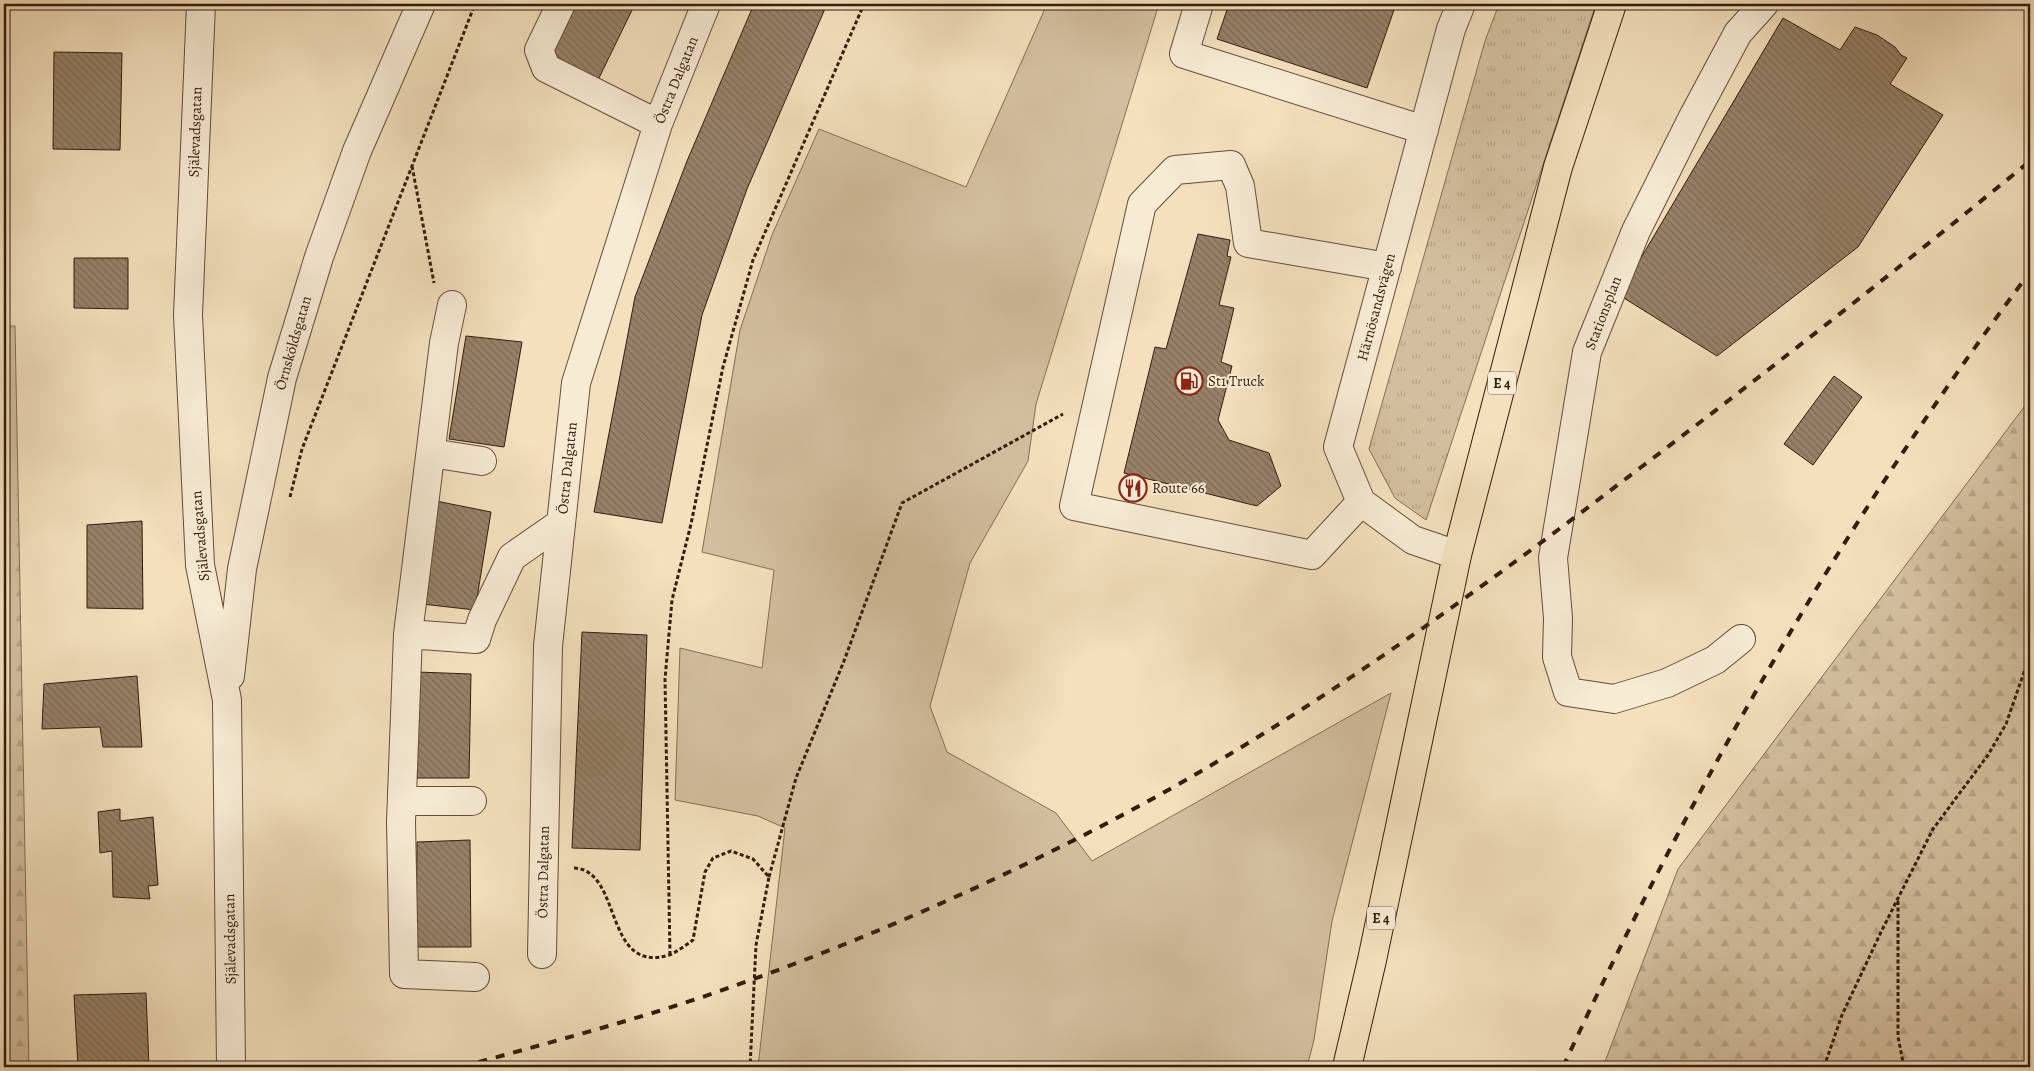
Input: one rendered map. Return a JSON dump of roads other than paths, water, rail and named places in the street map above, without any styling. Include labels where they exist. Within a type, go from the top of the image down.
[{"type":"highway","name":"E 4","points":[[1347,1067],[1372,960],[1457,555],[1558,166],[1612,4]]},
{"type":"street","name":"Själevadsgatan","points":[[201,4],[188,315],[200,565],[227,700],[231,1067]]},
{"type":"street","name":"Örnsköldsgatan","points":[[227,700],[242,569],[282,378],[319,256],[357,151],[421,4]]},
{"type":"street","points":[[561,4],[540,50],[546,68],[658,124]]},
{"type":"street","points":[[1199,4],[1184,54],[1424,130]]},
{"type":"street","name":"Härnösandsvägen","points":[[1361,502],[1338,447],[1451,29],[1461,4]]},
{"type":"street","name":"Stationsplan","points":[[1741,639],[1716,660],[1668,683],[1614,699],[1568,692],[1557,657],[1558,618],[1553,558],[1587,352],[1636,231],[1692,117],[1738,33],[1764,4]]},
{"type":"street","name":"Östra Dalgatan","points":[[542,954],[548,646],[576,383],[658,124],[702,5]]},
{"type":"street","points":[[1387,267],[1248,243],[1240,186],[1232,165],[1175,170],[1142,204],[1074,506],[1312,555],[1361,502],[1413,540],[1457,555]]},
{"type":"street","points":[[443,296],[444,342],[408,634],[402,802],[404,974],[475,977]]},
{"type":"street","points":[[431,453],[482,461]]},
{"type":"street","points":[[408,634],[476,639],[482,620],[512,557],[561,522]]},
{"type":"street","points":[[402,802],[472,801]]},
{"type":"railway","points":[[461,1067],[654,1013],[812,957],[952,899],[1043,856],[1161,794],[1303,708],[1440,616],[1574,518],[1788,355],[2030,161]]},
{"type":"railway","points":[[1563,1067],[1664,860],[1776,658],[1835,559],[1897,461],[1962,366],[2030,272]]},
{"type":"place","name":"St1 Truck","points":[[1189,381]]},
{"type":"place","name":"Route 66","points":[[1133,488]]}]
